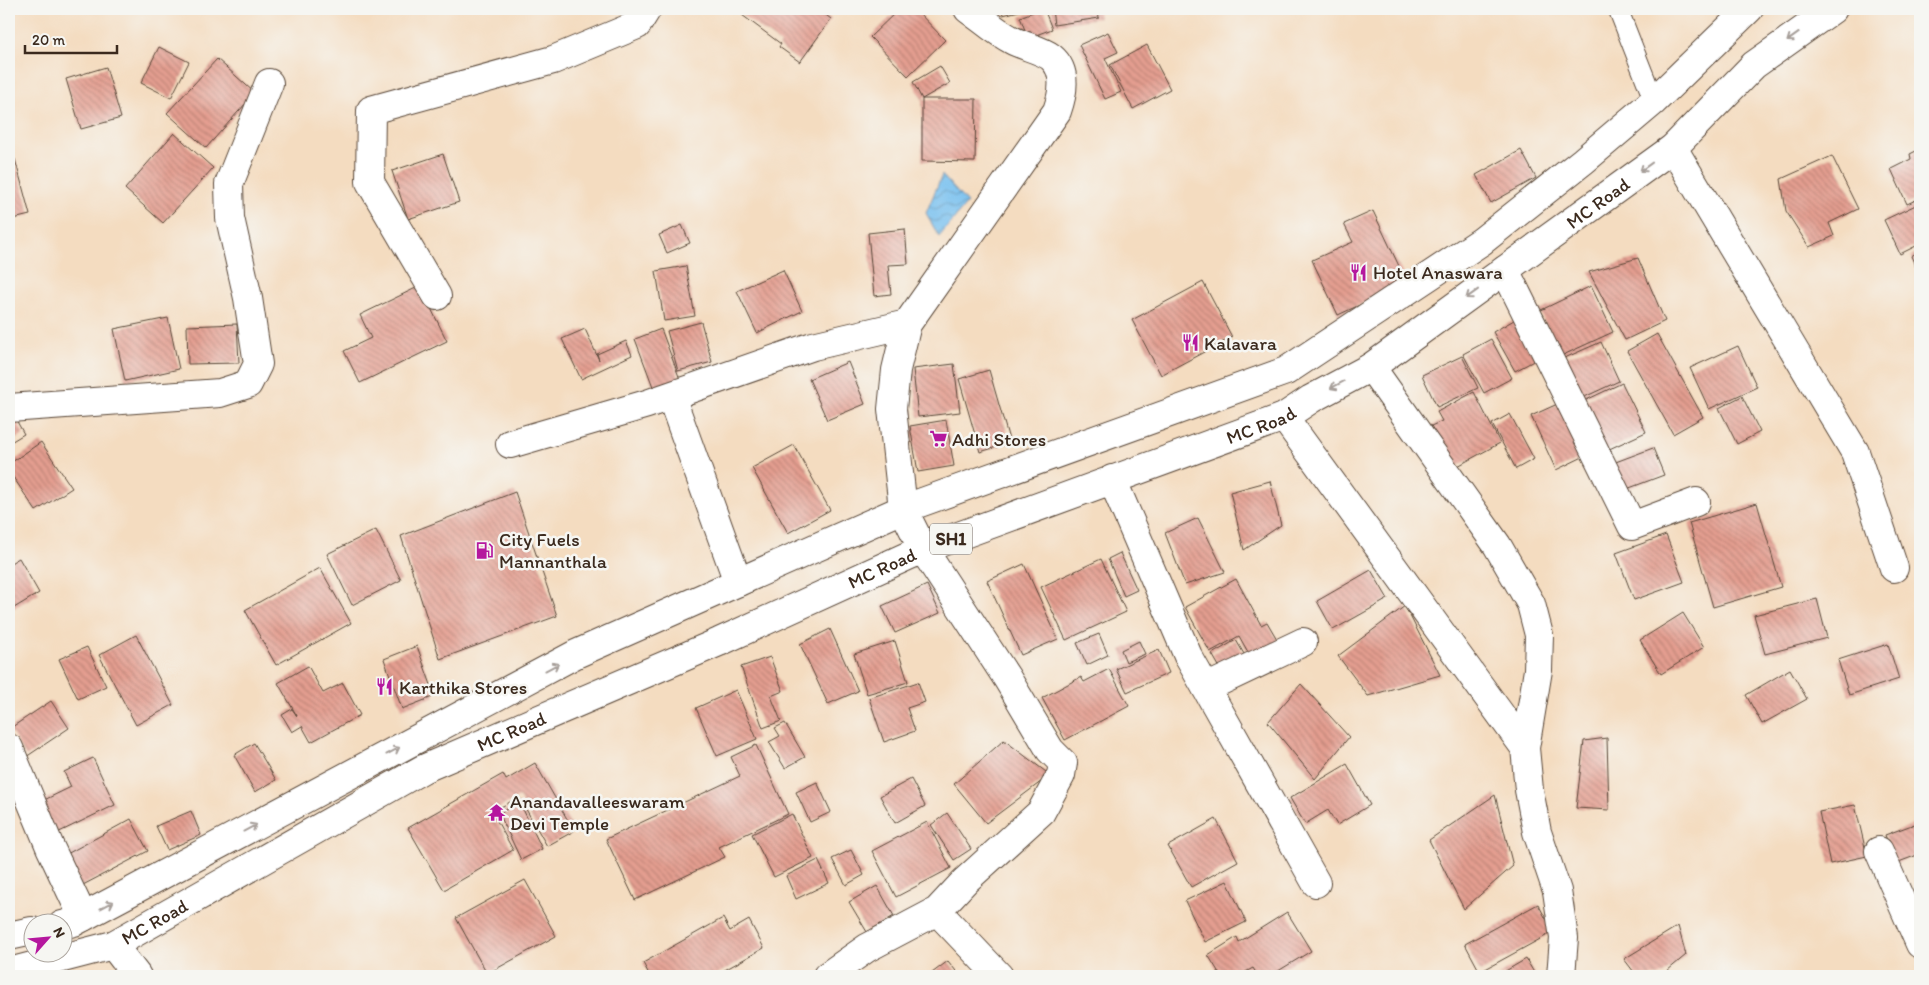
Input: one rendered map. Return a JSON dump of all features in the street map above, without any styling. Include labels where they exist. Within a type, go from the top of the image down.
[{"type":"street","points":[[437,296],[370,182],[371,110],[553,60],[637,25],[647,9]]},
{"type":"street","points":[[827,976],[867,948],[937,911],[972,874],[1041,812],[1061,776],[1063,763],[1050,750],[1007,678],[923,549],[903,509],[892,409],[896,370],[906,324],[1057,111],[1063,95],[1059,68],[1051,57],[1010,40],[968,9]]},
{"type":"street","name":"MC Road","points":[[73,921],[576,654],[903,509],[1286,371],[1482,240],[1583,161],[1654,101],[1749,9]]},
{"type":"street","name":"MC Road","points":[[9,972],[113,945],[423,769],[719,642],[923,549],[1284,417],[1311,399],[1371,367],[1673,148],[1754,65],[1833,9]]},
{"type":"street","points":[[9,408],[220,393],[248,384],[258,364],[248,298],[230,218],[229,184],[269,84]]},
{"type":"street","points":[[1673,148],[1855,452],[1894,568]]},
{"type":"street","points":[[1482,240],[1504,270],[1632,526],[1696,502]]},
{"type":"street","points":[[510,444],[671,396],[814,346],[906,324]]},
{"type":"street","points":[[1371,367],[1497,545],[1531,604],[1539,635],[1538,670],[1525,748],[1529,790],[1537,832],[1556,891],[1569,974]]},
{"type":"street","points":[[671,396],[738,582]]},
{"type":"street","points":[[1284,417],[1525,748]]},
{"type":"street","points":[[1112,479],[1188,656],[1316,883]]},
{"type":"street","points":[[1206,688],[1303,642]]},
{"type":"street","points":[[9,748],[50,848],[73,921]]},
{"type":"street","points":[[1879,851],[1920,944]]},
{"type":"street","points":[[937,911],[999,976]]},
{"type":"street","points":[[9,936],[22,933]]},
{"type":"street","points":[[113,945],[137,976]]},
{"type":"lane","points":[[1618,9],[1654,101]]},
{"type":"water","points":[[942,175],[967,203],[939,237],[926,213]]},
{"type":"building","points":[[746,9],[818,9],[831,19],[800,62],[779,47],[781,44],[742,15]]},
{"type":"building","points":[[899,9],[915,9],[945,40],[908,76],[870,37]]},
{"type":"building","points":[[1002,9],[1027,9],[1003,15]]},
{"type":"building","points":[[1044,9],[1052,29],[1028,38],[1020,17]]},
{"type":"building","points":[[1052,9],[1098,9],[1099,18],[1054,25]]},
{"type":"building","points":[[1108,32],[1118,52],[1105,58],[1121,92],[1105,99],[1079,45]]},
{"type":"building","points":[[1147,45],[1170,89],[1133,109],[1110,65]]},
{"type":"building","points":[[159,47],[189,62],[171,98],[141,83]]},
{"type":"building","points":[[217,59],[255,93],[206,148],[167,113]]},
{"type":"building","points":[[940,66],[950,83],[922,99],[913,82]]},
{"type":"building","points":[[106,67],[121,118],[81,129],[66,79]]},
{"type":"building","points":[[922,99],[976,99],[975,162],[922,161]]},
{"type":"building","points":[[174,133],[213,168],[163,223],[125,189]]},
{"type":"building","points":[[1920,149],[1920,198],[1907,204],[1891,169],[1911,159],[1910,154]]},
{"type":"building","points":[[1521,150],[1536,178],[1491,203],[1476,175]]},
{"type":"building","points":[[443,154],[459,202],[408,219],[392,171]]},
{"type":"building","points":[[1832,156],[1858,209],[1829,223],[1834,236],[1809,247],[1786,211],[1781,179]]},
{"type":"building","points":[[15,159],[30,215],[9,220],[9,161]]},
{"type":"building","points":[[1920,203],[1920,244],[1900,254],[1884,220]]},
{"type":"building","name":"Hotel Anaswara","points":[[1373,211],[1407,283],[1338,315],[1312,260],[1353,242],[1344,224]]},
{"type":"building","points":[[682,225],[690,243],[667,253],[659,235]]},
{"type":"building","points":[[905,229],[908,264],[888,265],[891,294],[874,296],[868,233]]},
{"type":"building","points":[[1920,251],[1920,277],[1911,256]]},
{"type":"building","points":[[1638,258],[1665,321],[1625,340],[1589,272]]},
{"type":"building","points":[[686,266],[695,316],[664,321],[656,271]]},
{"type":"building","points":[[783,270],[802,311],[757,333],[737,291]]},
{"type":"building","points":[[1203,282],[1232,337],[1161,375],[1132,320]]},
{"type":"building","points":[[420,286],[447,341],[360,383],[344,351],[371,338],[360,315]]},
{"type":"building","points":[[1591,286],[1613,332],[1561,356],[1539,311]]},
{"type":"building","points":[[1521,316],[1543,356],[1515,371],[1493,332]]},
{"type":"building","points":[[168,318],[179,369],[125,381],[114,329]]},
{"type":"building","points":[[701,322],[712,362],[678,371],[667,331]]},
{"type":"building","points":[[237,324],[239,363],[188,364],[187,326]]},
{"type":"building","points":[[585,329],[599,360],[597,354],[626,341],[632,355],[581,379],[562,339]]},
{"type":"building","points":[[661,329],[681,382],[655,392],[635,339]]},
{"type":"building","points":[[1657,334],[1703,417],[1673,434],[1627,351]]},
{"type":"building","points":[[1491,339],[1512,378],[1484,393],[1463,354]]},
{"type":"building","points":[[1601,342],[1619,381],[1578,400],[1560,360]]},
{"type":"building","points":[[1738,346],[1757,387],[1709,409],[1690,368]]},
{"type":"building","points":[[1462,356],[1478,388],[1437,407],[1422,375]]},
{"type":"building","points":[[848,362],[865,404],[827,420],[809,379]]},
{"type":"building","points":[[954,364],[960,412],[918,417],[913,369]]},
{"type":"building","points":[[989,370],[1010,443],[980,452],[959,379]]},
{"type":"building","points":[[1622,383],[1646,432],[1605,451],[1582,402]]},
{"type":"building","points":[[1474,392],[1500,443],[1454,468],[1431,426],[1442,421],[1437,412]]},
{"type":"building","points":[[1742,396],[1760,432],[1737,444],[1719,408]]},
{"type":"building","points":[[1564,401],[1589,454],[1556,470],[1531,416]]},
{"type":"building","points":[[9,410],[24,434],[9,443]]},
{"type":"building","points":[[1510,414],[1534,459],[1516,469],[1492,424]]},
{"type":"building","points":[[946,420],[954,466],[918,472],[910,426]]},
{"type":"building","points":[[41,442],[72,488],[36,511],[9,471],[9,464]]},
{"type":"building","points":[[794,445],[830,510],[788,533],[752,468]]},
{"type":"building","points":[[1653,448],[1664,475],[1624,490],[1613,463]]},
{"type":"building","points":[[1270,481],[1281,525],[1244,550],[1230,492]]},
{"type":"building","points":[[515,492],[557,616],[440,659],[401,536]]},
{"type":"building","points":[[1757,503],[1781,587],[1713,607],[1689,523]]},
{"type":"building","points":[[1198,518],[1225,572],[1185,585],[1165,533]]},
{"type":"building","points":[[376,530],[401,580],[352,605],[327,554]]},
{"type":"building","points":[[1666,535],[1684,582],[1634,600],[1616,553]]},
{"type":"building","points":[[1120,553],[1137,590],[1124,596],[1108,559]]},
{"type":"building","points":[[19,558],[39,593],[9,611],[9,564]]},
{"type":"building","points":[[1101,559],[1126,612],[1066,640],[1041,587]]},
{"type":"building","points":[[1024,564],[1058,639],[1021,655],[987,581]]},
{"type":"building","points":[[320,568],[351,623],[276,665],[245,610]]},
{"type":"building","points":[[1371,570],[1388,599],[1333,630],[1317,601]]},
{"type":"building","points":[[1236,579],[1261,625],[1267,622],[1281,646],[1253,661],[1239,636],[1210,652],[1185,607]]},
{"type":"building","points":[[927,585],[940,613],[895,633],[882,606]]},
{"type":"building","points":[[1817,599],[1827,638],[1765,654],[1754,615]]},
{"type":"building","points":[[1405,606],[1440,675],[1368,696],[1338,656]]},
{"type":"building","points":[[1683,613],[1704,647],[1661,674],[1640,640]]},
{"type":"building","points":[[830,629],[858,691],[828,704],[800,644]]},
{"type":"building","points":[[1099,634],[1108,655],[1087,665],[1077,643]]},
{"type":"building","points":[[136,635],[173,705],[136,725],[99,655]]},
{"type":"building","points":[[1236,640],[1248,661],[1224,675],[1212,654]]},
{"type":"building","points":[[895,641],[908,682],[867,694],[854,654]]},
{"type":"building","points":[[1139,641],[1145,654],[1126,662],[1121,650]]},
{"type":"building","points":[[1888,644],[1899,679],[1849,695],[1838,660]]},
{"type":"building","points":[[417,646],[435,696],[402,709],[384,659]]},
{"type":"building","points":[[87,647],[106,686],[78,699],[59,659]]},
{"type":"building","points":[[1159,650],[1169,673],[1127,692],[1116,669]]},
{"type":"building","points":[[770,657],[783,691],[771,696],[781,721],[763,728],[741,667]]},
{"type":"building","points":[[308,666],[323,693],[343,683],[360,715],[311,742],[302,726],[292,732],[282,715],[292,709],[297,716],[278,683]]},
{"type":"building","points":[[1109,669],[1129,706],[1065,740],[1042,698],[1081,677],[1084,682]]},
{"type":"building","points":[[1790,669],[1807,699],[1762,724],[1746,695]]},
{"type":"building","points":[[918,682],[925,702],[907,708],[915,731],[884,742],[869,698]]},
{"type":"building","points":[[1301,684],[1349,737],[1315,779],[1268,722]]},
{"type":"building","points":[[736,690],[757,739],[717,756],[696,708]]},
{"type":"building","points":[[51,701],[69,728],[26,757],[9,729]]},
{"type":"building","points":[[785,723],[805,757],[785,768],[769,742],[780,736],[775,728]]},
{"type":"building","points":[[1607,738],[1609,810],[1576,808],[1584,741]]},
{"type":"building","points":[[1004,740],[1050,775],[986,823],[954,784]]},
{"type":"building","points":[[254,743],[276,780],[255,792],[234,755]]},
{"type":"building","points":[[756,745],[788,814],[719,847],[725,857],[635,900],[606,839],[740,776],[731,757]]},
{"type":"building","points":[[93,758],[115,805],[51,836],[36,804],[71,787],[64,772]]},
{"type":"building","points":[[535,763],[574,831],[547,846],[519,797],[492,812],[513,850],[444,890],[408,828],[503,774],[506,780]]},
{"type":"building","points":[[1347,764],[1370,805],[1337,825],[1328,810],[1305,824],[1290,798]]},
{"type":"building","points":[[911,779],[925,806],[895,823],[880,796]]},
{"type":"building","points":[[817,782],[831,812],[810,822],[796,792]]},
{"type":"building","points":[[1495,795],[1513,866],[1464,909],[1429,840]]},
{"type":"building","points":[[520,803],[542,849],[521,860],[499,813]]},
{"type":"building","points":[[1855,805],[1867,856],[1830,864],[1819,812]]},
{"type":"building","points":[[191,811],[201,835],[167,850],[156,826]]},
{"type":"building","points":[[947,813],[971,849],[954,860],[931,825]]},
{"type":"building","points":[[792,814],[813,858],[774,877],[752,834]]},
{"type":"building","points":[[131,819],[148,851],[81,886],[65,855]]},
{"type":"building","points":[[1216,819],[1238,861],[1191,887],[1168,846]]},
{"type":"building","points":[[927,822],[951,868],[896,897],[872,851]]},
{"type":"building","points":[[1920,822],[1920,854],[1896,863],[1885,835]]},
{"type":"building","points":[[851,850],[864,875],[846,885],[832,859]]},
{"type":"building","points":[[818,860],[829,883],[796,899],[786,876]]},
{"type":"building","points":[[525,880],[556,936],[487,974],[456,918]]},
{"type":"building","points":[[1227,881],[1246,922],[1205,942],[1185,901]]},
{"type":"building","points":[[877,886],[894,916],[867,932],[849,902]]},
{"type":"building","points":[[1538,904],[1553,932],[1480,972],[1465,944]]},
{"type":"building","points":[[1287,912],[1311,951],[1270,976],[1258,976],[1253,968],[1238,976],[1221,976],[1208,955],[1237,937],[1239,942]]},
{"type":"building","points":[[723,918],[730,931],[749,920],[764,948],[714,976],[650,976],[643,963]]},
{"type":"building","points":[[1678,926],[1686,955],[1661,976],[1637,976],[1624,959]]},
{"type":"building","points":[[1526,959],[1536,976],[1497,976]]},
{"type":"building","points":[[948,961],[960,976],[928,976]]},
{"type":"place","name":"Hotel Anaswara","points":[[1359,272]]},
{"type":"place","name":"Kalavara","points":[[1190,343]]},
{"type":"place","name":"Adhi Stores","points":[[938,439]]},
{"type":"place","name":"City Fuels Mannanthala","points":[[485,550]]},
{"type":"place","name":"Karthika Stores","points":[[385,687]]},
{"type":"place","name":"Anandavalleeswaram Devi Temple","points":[[496,812]]}]
